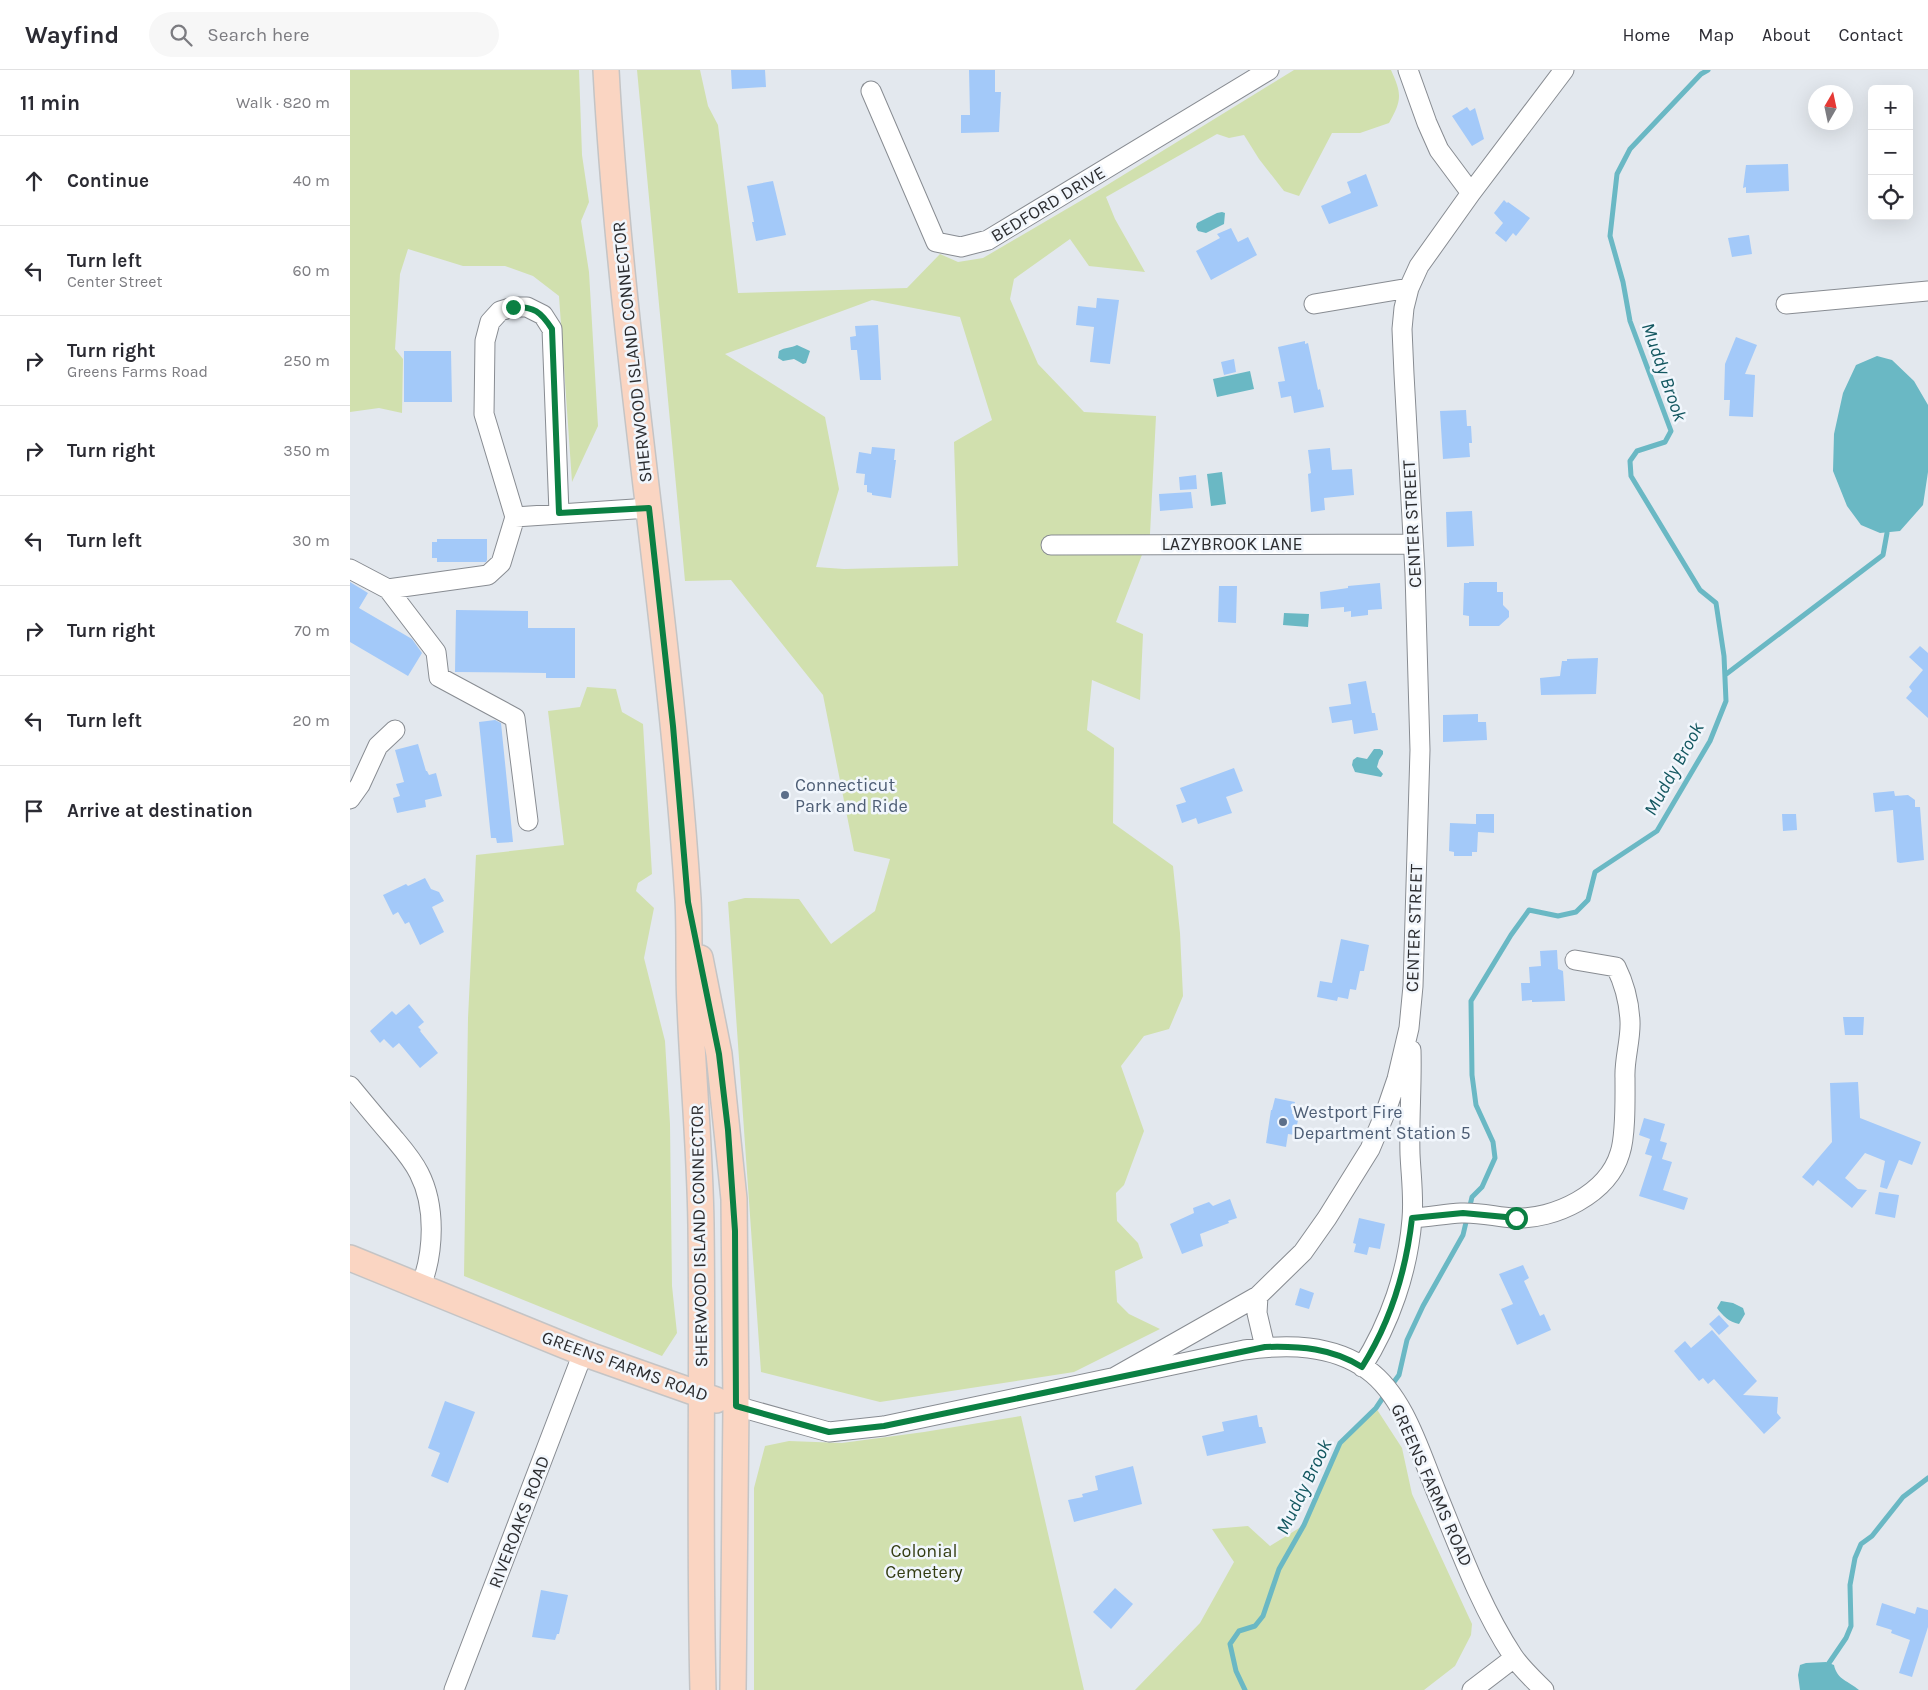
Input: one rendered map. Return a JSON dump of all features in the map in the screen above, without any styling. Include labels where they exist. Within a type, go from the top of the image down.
[{"type":"main road","name":"SHERWOOD ISLAND CONNECTOR","points":[[606,70],[616,203],[673,726],[688,902],[690,1002],[701,1219],[703,1396],[702,1690]]},
{"type":"main road","name":"SHERWOOD ISLAND CONNECTOR","points":[[688,902],[719,1054],[728,1130],[735,1231],[736,1406],[733,1690]]},
{"type":"main road","name":"GREENS FARMS ROAD","points":[[350,1258],[583,1353],[736,1406]]},
{"type":"street","name":"BEDFORD DRIVE","points":[[871,91],[936,242],[961,247],[988,240],[1269,70]]},
{"type":"street","points":[[1408,70],[1439,150],[1471,193]]},
{"type":"street","name":"CENTER STREET","points":[[1115,1377],[1258,1296],[1302,1252],[1327,1218],[1370,1149],[1386,1112],[1397,1079],[1409,1028],[1414,959],[1420,750],[1418,657],[1402,329],[1404,308],[1409,288],[1419,266],[1471,193],[1564,70]]},
{"type":"street","points":[[1314,304],[1409,288]]},
{"type":"street","points":[[1786,304],[1928,291]]},
{"type":"street","points":[[388,589],[488,575],[501,563],[515,517],[484,414],[485,341],[490,322],[500,311],[513,307],[527,306],[542,315],[552,329],[559,513]]},
{"type":"street","points":[[515,517],[649,508]]},
{"type":"street","name":"LAZYBROOK LANE","points":[[1051,545],[1413,544]]},
{"type":"street","points":[[350,569],[388,589],[436,652],[439,677],[515,718],[528,821]]},
{"type":"street","points":[[350,799],[360,785],[378,746],[395,730]]},
{"type":"street","points":[[1412,1218],[1463,1213],[1516,1218],[1539,1216],[1571,1205],[1591,1193],[1611,1171],[1621,1153],[1625,1106],[1624,1067],[1630,1022],[1626,987],[1616,967],[1575,960]]},
{"type":"street","name":"CENTER STREET","points":[[1362,1367],[1383,1332],[1409,1250],[1413,1194],[1410,1154],[1411,1051],[1409,1028]]},
{"type":"street","points":[[350,1086],[412,1161],[425,1187],[431,1232],[427,1271],[421,1286]]},
{"type":"street","points":[[1258,1296],[1257,1313],[1265,1347]]},
{"type":"street","name":"GREENS FARMS ROAD","points":[[736,1406],[829,1432],[884,1426],[1265,1347],[1294,1346],[1336,1353],[1378,1378],[1391,1394],[1411,1429],[1488,1614],[1514,1658],[1544,1690]]},
{"type":"street","name":"RIVEROAKS ROAD","points":[[454,1690],[583,1353]]},
{"type":"street","points":[[1472,1690],[1514,1658]]},
{"type":"green space","points":[[350,70],[579,70],[582,155],[589,202],[581,221],[589,272],[598,426],[572,482],[559,296],[533,276],[505,266],[463,266],[408,249],[400,274],[395,349],[403,359],[402,413],[379,408],[350,412]]},
{"type":"green space","points":[[637,70],[700,70],[708,106],[718,125],[738,293],[907,288],[940,254],[958,262],[983,258],[1099,190],[1294,70],[1391,70],[1399,91],[1399,97],[1389,123],[1360,133],[1332,133],[1299,196],[1284,191],[1259,159],[1244,135],[1229,138],[1217,134],[1106,197],[1115,219],[1145,272],[1089,266],[1070,239],[1014,279],[1010,299],[1038,364],[1084,412],[1156,416],[1150,534],[1116,622],[1143,634],[1140,700],[1092,680],[1087,730],[1114,748],[1113,823],[1173,866],[1180,933],[1183,996],[1169,1029],[1144,1036],[1121,1066],[1144,1131],[1124,1185],[1116,1193],[1117,1221],[1138,1243],[1143,1258],[1115,1271],[1117,1302],[1129,1314],[1160,1329],[1074,1372],[880,1402],[761,1372],[728,902],[745,898],[799,899],[831,944],[875,911],[890,859],[854,851],[823,695],[731,580],[685,581]],"holes":[[[872,300],[960,317],[992,420],[954,442],[958,566],[844,569],[816,567],[839,489],[825,417],[725,354]]]},
{"type":"green space","points":[[587,687],[616,689],[622,712],[643,724],[652,874],[638,883],[636,891],[654,908],[644,958],[665,1041],[670,1124],[672,1286],[677,1333],[662,1356],[464,1276],[468,1018],[476,855],[564,845],[548,711],[580,707]]},
{"type":"green space","points":[[1376,1408],[1402,1448],[1412,1494],[1472,1624],[1471,1635],[1455,1666],[1424,1690],[1135,1690],[1200,1623],[1234,1562],[1212,1529],[1248,1526],[1270,1546],[1304,1525],[1340,1443]]},
{"type":"green space","name":"Colonial Cemetery","points":[[1021,1416],[1084,1690],[754,1690],[754,1488],[765,1446],[789,1441],[842,1443]]},
{"type":"water","points":[[1222,212],[1225,213],[1224,224],[1206,233],[1198,231],[1197,223]]},
{"type":"water","points":[[797,345],[810,351],[806,363],[803,364],[794,359],[783,361],[778,358],[779,351]]},
{"type":"water","points":[[1877,356],[1892,360],[1914,381],[1928,405],[1928,472],[1923,505],[1900,531],[1880,533],[1861,525],[1847,506],[1833,471],[1834,434],[1843,393],[1856,365]]},
{"type":"water","points":[[1250,371],[1254,389],[1217,397],[1213,379]]},
{"type":"water","points":[[1222,472],[1226,504],[1211,506],[1207,474]]},
{"type":"water","points":[[1284,613],[1309,614],[1308,627],[1283,625]]},
{"type":"water","points":[[1374,749],[1383,751],[1377,767],[1383,774],[1381,777],[1355,772],[1352,765],[1353,760],[1357,757],[1367,759]]},
{"type":"water","points":[[1721,1301],[1733,1303],[1743,1308],[1745,1314],[1739,1324],[1729,1320],[1719,1311],[1717,1308]]},
{"type":"water","points":[[1826,1662],[1834,1665],[1841,1677],[1859,1690],[1800,1690],[1798,1675],[1800,1665]]},
{"type":"building","points":[[731,70],[765,70],[766,87],[732,89]]},
{"type":"building","points":[[969,70],[995,70],[995,92],[1001,92],[999,132],[961,133],[961,115],[970,115]]},
{"type":"building","points":[[1467,107],[1470,111],[1475,108],[1484,139],[1472,146],[1452,116]]},
{"type":"building","points":[[1788,164],[1789,191],[1746,193],[1746,187],[1743,188],[1746,165]]},
{"type":"building","points":[[1366,174],[1378,206],[1329,224],[1321,206],[1351,193],[1347,182]]},
{"type":"building","points":[[773,181],[786,235],[756,241],[747,186]]},
{"type":"building","points":[[1504,200],[1530,218],[1516,236],[1513,233],[1506,242],[1495,233],[1503,223],[1494,213]]},
{"type":"building","points":[[1231,228],[1238,242],[1248,237],[1257,255],[1211,280],[1196,251],[1220,238],[1217,234]]},
{"type":"building","points":[[1749,235],[1752,254],[1732,257],[1728,238]]},
{"type":"building","points":[[1097,298],[1119,300],[1110,364],[1090,362],[1094,327],[1076,325],[1078,306],[1096,308]]},
{"type":"building","points":[[878,325],[881,380],[860,380],[857,350],[851,350],[850,337],[856,336],[855,326]]},
{"type":"building","points":[[1736,337],[1757,345],[1745,374],[1755,375],[1753,417],[1729,416],[1730,400],[1724,400],[1725,364]]},
{"type":"building","points":[[1305,341],[1305,344],[1308,343],[1318,390],[1320,389],[1324,407],[1294,413],[1291,396],[1281,398],[1278,382],[1285,381],[1278,347]]},
{"type":"building","points":[[404,351],[451,351],[452,402],[404,402]]},
{"type":"building","points":[[1234,359],[1236,372],[1224,375],[1221,362]]},
{"type":"building","points":[[1466,410],[1467,426],[1471,426],[1472,443],[1469,443],[1470,457],[1443,459],[1440,411]]},
{"type":"building","points":[[872,447],[895,449],[894,460],[896,460],[891,498],[872,495],[872,493],[867,492],[867,485],[864,485],[865,474],[856,473],[859,452],[871,454]]},
{"type":"building","points":[[1330,448],[1332,470],[1352,469],[1354,495],[1324,498],[1325,510],[1311,512],[1308,474],[1311,473],[1308,450]]},
{"type":"building","points":[[1196,475],[1197,489],[1180,490],[1179,477]]},
{"type":"building","points":[[1191,492],[1193,508],[1160,511],[1159,494]]},
{"type":"building","points":[[1472,511],[1474,546],[1447,547],[1446,512]]},
{"type":"building","points":[[437,539],[487,539],[487,560],[486,562],[437,562],[437,558],[432,558],[432,542],[437,542]]},
{"type":"building","points":[[350,582],[368,593],[359,608],[412,639],[422,653],[408,676],[350,642]]},
{"type":"building","points":[[1497,582],[1497,592],[1503,592],[1503,605],[1509,611],[1509,617],[1499,626],[1469,626],[1469,616],[1463,615],[1464,583]]},
{"type":"building","points":[[1380,583],[1382,609],[1368,610],[1368,615],[1351,617],[1351,611],[1344,612],[1344,607],[1321,609],[1320,592],[1348,588],[1348,586]]},
{"type":"building","points":[[1219,586],[1237,586],[1236,623],[1218,622]]},
{"type":"building","points":[[456,610],[528,611],[528,628],[575,628],[575,678],[546,678],[546,673],[455,672]]},
{"type":"building","points":[[1920,646],[1928,653],[1928,718],[1906,698],[1912,691],[1909,687],[1923,670],[1909,657]]},
{"type":"building","points":[[1598,658],[1596,694],[1541,695],[1540,678],[1560,676],[1562,661],[1567,661],[1567,659]]},
{"type":"building","points":[[1366,681],[1372,713],[1375,713],[1378,730],[1354,734],[1352,720],[1332,723],[1329,707],[1351,704],[1348,684]]},
{"type":"building","points":[[1478,714],[1478,722],[1486,722],[1487,740],[1443,742],[1443,715]]},
{"type":"building","points":[[495,720],[501,723],[513,842],[497,843],[496,838],[491,838],[479,722]]},
{"type":"building","points":[[418,744],[426,771],[429,775],[436,773],[442,796],[425,800],[426,807],[397,813],[393,798],[400,796],[396,784],[404,782],[395,750]]},
{"type":"building","points":[[1234,768],[1243,791],[1226,797],[1232,813],[1198,824],[1196,818],[1182,823],[1176,805],[1186,802],[1180,788]]},
{"type":"building","points":[[1894,791],[1895,796],[1908,795],[1915,800],[1915,807],[1920,807],[1924,860],[1897,862],[1893,810],[1875,812],[1873,793]]},
{"type":"building","points":[[1476,814],[1494,814],[1494,833],[1478,832],[1477,852],[1472,852],[1472,856],[1454,856],[1454,852],[1449,851],[1450,823],[1476,824]]},
{"type":"building","points":[[1782,814],[1796,814],[1797,830],[1783,831]]},
{"type":"building","points":[[425,878],[431,889],[439,892],[444,901],[432,907],[444,932],[420,945],[409,922],[405,924],[398,912],[393,915],[383,895],[406,884],[408,886]]},
{"type":"building","points":[[1341,939],[1369,945],[1364,971],[1360,971],[1356,990],[1350,989],[1348,999],[1338,997],[1337,1001],[1317,997],[1320,981],[1332,983]]},
{"type":"building","points":[[1557,950],[1558,969],[1563,971],[1565,1001],[1522,1001],[1521,983],[1530,983],[1529,967],[1541,966],[1540,951]]},
{"type":"building","points":[[409,1004],[424,1022],[418,1027],[420,1031],[438,1053],[420,1068],[399,1043],[393,1048],[384,1039],[380,1043],[370,1031],[392,1011],[396,1015]]},
{"type":"building","points":[[1843,1017],[1864,1017],[1863,1035],[1845,1035]]},
{"type":"building","points":[[1858,1082],[1860,1118],[1921,1142],[1912,1165],[1899,1160],[1887,1189],[1880,1187],[1885,1161],[1865,1153],[1845,1178],[1858,1189],[1867,1190],[1852,1208],[1818,1180],[1813,1186],[1802,1177],[1832,1142],[1830,1083]]},
{"type":"building","name":"Westport Fire Department Station 5","points":[[1275,1098],[1295,1102],[1292,1114],[1299,1115],[1295,1135],[1288,1134],[1286,1147],[1266,1143],[1271,1110]]},
{"type":"building","points":[[1644,1118],[1665,1124],[1660,1141],[1667,1143],[1662,1159],[1672,1162],[1663,1190],[1688,1198],[1684,1210],[1639,1196],[1652,1156],[1645,1154],[1650,1139],[1639,1135]]},
{"type":"building","points":[[1879,1192],[1899,1195],[1895,1218],[1875,1214]]},
{"type":"building","points":[[1230,1199],[1237,1218],[1200,1234],[1203,1246],[1182,1254],[1170,1224],[1194,1213],[1193,1208],[1209,1202],[1213,1206]]},
{"type":"building","points":[[1359,1218],[1385,1224],[1380,1249],[1369,1247],[1367,1255],[1354,1252],[1356,1244],[1353,1243]]},
{"type":"building","points":[[1523,1265],[1529,1278],[1524,1281],[1540,1316],[1544,1314],[1551,1330],[1517,1345],[1501,1309],[1513,1304],[1499,1274]]},
{"type":"building","points":[[1300,1288],[1314,1293],[1309,1309],[1295,1305]]},
{"type":"building","points":[[1719,1315],[1729,1326],[1719,1335],[1709,1324]]},
{"type":"building","points":[[1712,1330],[1757,1381],[1743,1395],[1778,1397],[1777,1413],[1781,1418],[1764,1434],[1714,1379],[1708,1384],[1703,1378],[1699,1381],[1674,1351],[1685,1341],[1691,1348]]},
{"type":"building","points":[[445,1401],[475,1412],[448,1483],[431,1476],[440,1453],[428,1448]]},
{"type":"building","points":[[1257,1415],[1259,1427],[1262,1427],[1266,1443],[1207,1456],[1202,1436],[1224,1431],[1222,1422]]},
{"type":"building","points":[[1133,1466],[1142,1504],[1074,1522],[1068,1500],[1083,1497],[1082,1494],[1098,1490],[1095,1476]]},
{"type":"building","points":[[1115,1588],[1133,1604],[1111,1629],[1093,1612]]},
{"type":"building","points":[[541,1590],[568,1595],[559,1634],[557,1634],[555,1640],[532,1637]]},
{"type":"building","points":[[1882,1603],[1915,1614],[1917,1607],[1928,1610],[1928,1627],[1912,1677],[1899,1673],[1910,1640],[1891,1633],[1892,1630],[1876,1625]]},
{"type":"waterway","name":"Muddy Brook","points":[[1391,1386],[1399,1375],[1407,1340],[1423,1306],[1463,1235],[1472,1197],[1482,1187],[1495,1158],[1493,1142],[1476,1105],[1472,1075],[1471,1001],[1511,935],[1529,910],[1558,916],[1576,912],[1588,900],[1595,872],[1657,831],[1710,741],[1726,701],[1724,656],[1716,603],[1700,590],[1631,476],[1630,461],[1637,451],[1665,442],[1671,431],[1630,321],[1623,282],[1610,236],[1617,174],[1630,149],[1701,74],[1708,70]]},
{"type":"waterway","points":[[1725,675],[1883,555],[1887,533]]},
{"type":"waterway","name":"Muddy Brook","points":[[1245,1690],[1236,1671],[1230,1644],[1239,1631],[1255,1626],[1263,1616],[1279,1569],[1304,1525],[1340,1443],[1376,1408],[1386,1393]]},
{"type":"waterway","points":[[1829,1663],[1846,1638],[1851,1626],[1850,1585],[1855,1558],[1861,1544],[1872,1536],[1903,1497],[1928,1478]]},
{"type":"place","name":"Connecticut Park and Ride","points":[[785,795]]},
{"type":"place","name":"Westport Fire Department Station 5","points":[[1283,1122]]},
{"type":"route","points":[[513,307],[527,306],[542,315],[552,329],[559,513],[649,508],[673,726],[688,902],[719,1054],[728,1130],[734,1199],[736,1264],[736,1406],[829,1432],[884,1426],[1040,1392],[1265,1347],[1294,1346],[1336,1353],[1362,1367],[1383,1332],[1392,1308],[1409,1250],[1412,1218],[1463,1213],[1516,1218]]}]
